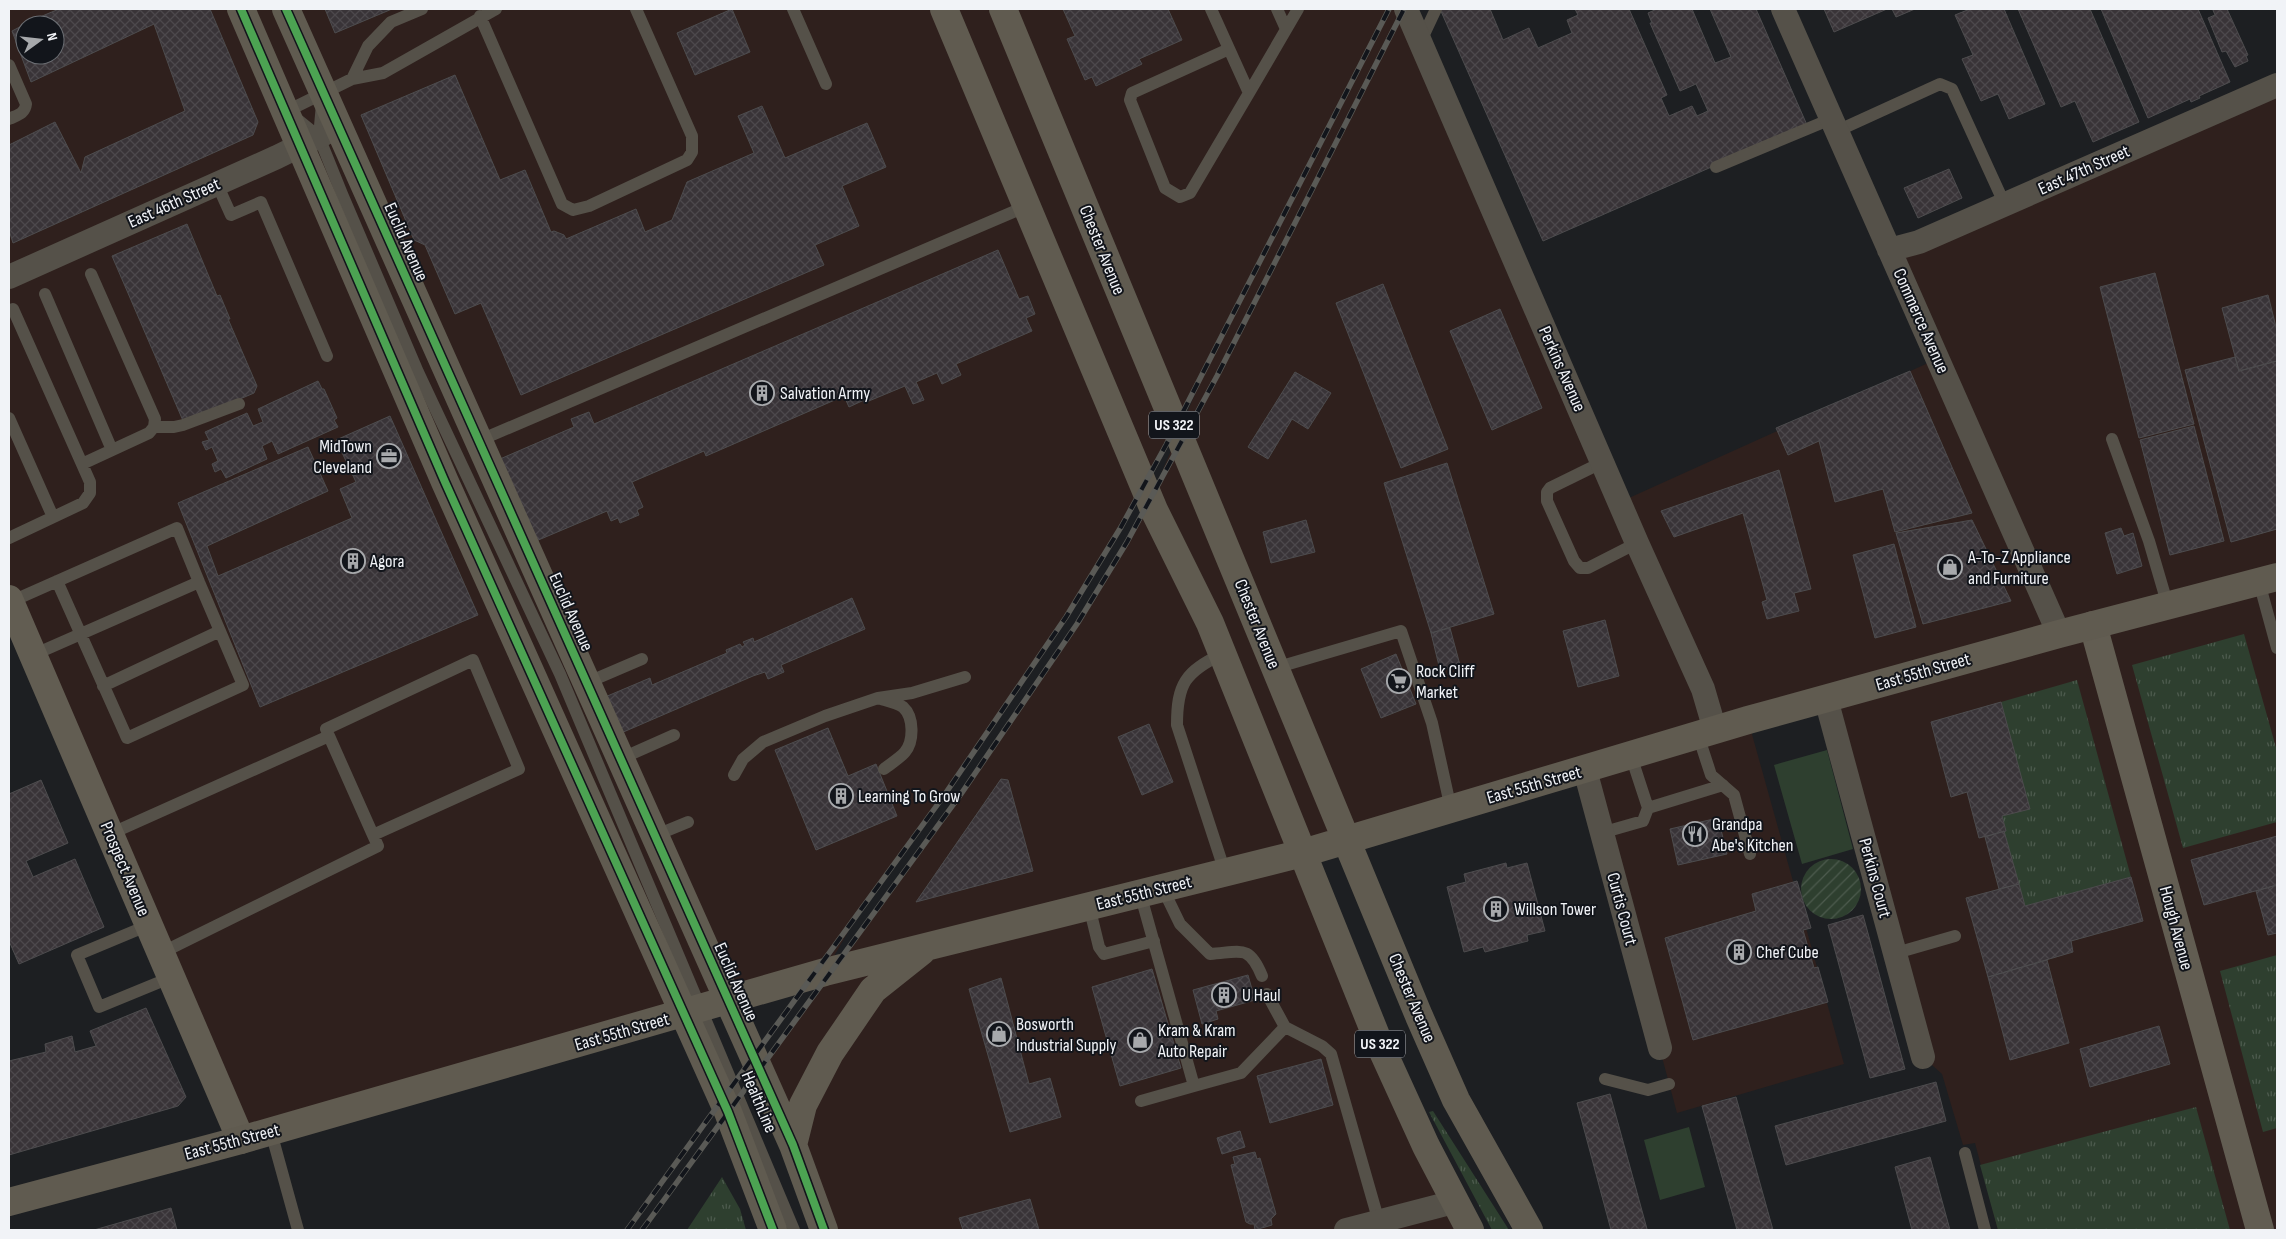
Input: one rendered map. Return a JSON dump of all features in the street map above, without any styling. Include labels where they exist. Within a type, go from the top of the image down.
[{"type":"main road","name":"Euclid Avenue","points":[[241,9],[287,111],[319,136],[478,441],[794,1145],[824,1230]]},
{"type":"main road","name":"Euclid Avenue","points":[[286,9],[323,92],[319,136],[441,473],[693,1012],[773,1230]]},
{"type":"main road","name":"US 322","points":[[944,9],[1154,510],[1200,603],[1222,654],[1379,1042],[1454,1202],[1470,1230]]},
{"type":"main road","name":"Chester Avenue","points":[[1003,9],[1419,1016],[1456,1100],[1529,1230]]},
{"type":"main road","name":"East 55th Street","points":[[9,1202],[271,1132],[693,1012],[825,972],[1303,853],[1706,732],[2059,634],[2268,580]]},
{"type":"main road","points":[[794,1145],[803,1105],[830,1053],[873,990],[927,946]]},
{"type":"street","name":"Perkins Avenue","points":[[1406,9],[1703,689],[1706,732]]},
{"type":"street","name":"Commerce Avenue","points":[[1783,9],[2059,634]]},
{"type":"street","name":"East 47th Street","points":[[1889,250],[1919,242],[2277,85]]},
{"type":"street","name":"East 46th Street","points":[[9,277],[319,136]]},
{"type":"street","name":"Prospect Avenue","points":[[9,600],[242,1140]]},
{"type":"street","name":"Hough Avenue","points":[[2093,625],[2260,1230]]},
{"type":"street","name":"Perkins Court","points":[[1826,699],[1923,1057]]},
{"type":"street","name":"Curtis Court","points":[[1584,770],[1660,1048]]},
{"type":"street","points":[[1346,1230],[1454,1202]]},
{"type":"lane","points":[[352,79],[368,46],[391,22],[422,9]]},
{"type":"lane","points":[[287,111],[352,79],[383,73],[480,16],[496,9]]},
{"type":"lane","points":[[480,16],[562,204],[572,210],[589,206],[687,160],[692,152],[692,136],[636,9]]},
{"type":"lane","points":[[793,9],[826,84]]},
{"type":"lane","points":[[1211,9],[1248,93]]},
{"type":"lane","points":[[1277,9],[1286,29]]},
{"type":"lane","points":[[1229,49],[1132,93],[1130,100],[1164,188],[1180,197],[1190,192],[1298,9]]},
{"type":"lane","points":[[1420,43],[1436,9]]},
{"type":"lane","points":[[9,64],[26,104],[25,110],[22,113],[9,119]]},
{"type":"lane","points":[[1716,167],[1834,125],[1940,84],[1952,89],[2005,205]]},
{"type":"lane","points":[[217,184],[231,215],[261,202],[327,356]]},
{"type":"lane","points":[[478,441],[1027,206]]},
{"type":"lane","points":[[82,464],[149,433],[154,427],[155,419],[91,274]]},
{"type":"lane","points":[[45,294],[112,450]]},
{"type":"lane","points":[[9,538],[83,503],[90,494],[90,482],[13,309]]},
{"type":"lane","points":[[154,427],[174,428],[239,404]]},
{"type":"lane","points":[[9,418],[53,517]]},
{"type":"lane","points":[[2112,439],[2149,541],[2168,606]]},
{"type":"lane","points":[[1603,462],[1550,488],[1547,492],[1547,501],[1574,561],[1580,568],[1588,568],[1638,543]]},
{"type":"lane","points":[[9,600],[58,581],[176,528],[243,685],[127,738],[58,581]]},
{"type":"lane","points":[[2268,580],[2277,648]]},
{"type":"lane","points":[[33,655],[199,582]]},
{"type":"lane","points":[[103,686],[220,631]]},
{"type":"lane","points":[[1275,668],[1401,631],[1432,723],[1451,809]]},
{"type":"lane","points":[[1222,654],[1202,664],[1184,682],[1177,704],[1177,725],[1225,872]]},
{"type":"lane","points":[[586,684],[642,659]]},
{"type":"lane","points":[[149,925],[78,955],[99,1007],[166,965],[378,846],[373,835],[329,736],[326,728],[473,660],[519,769],[373,835]]},
{"type":"lane","points":[[734,775],[743,759],[763,742],[825,716],[878,698],[912,693],[965,677]]},
{"type":"lane","points":[[878,698],[903,707],[911,727],[911,741],[905,752],[884,769]]},
{"type":"lane","points":[[1706,732],[1711,775],[1734,795],[1750,854]]},
{"type":"lane","points":[[620,759],[674,735]]},
{"type":"lane","points":[[110,834],[329,736]]},
{"type":"lane","points":[[1601,833],[1643,820],[1648,808],[1631,756]]},
{"type":"lane","points":[[1648,808],[1722,785]]},
{"type":"lane","points":[[654,836],[688,822]]},
{"type":"lane","points":[[1151,891],[1154,941],[1194,1086]]},
{"type":"lane","points":[[1151,891],[1210,954],[1245,952],[1255,958],[1262,976]]},
{"type":"lane","points":[[1090,906],[1099,947],[1104,954],[1154,941]]},
{"type":"lane","points":[[1896,953],[1955,936]]},
{"type":"lane","points":[[1266,994],[1284,1027],[1322,1046],[1331,1054],[1378,1222]]},
{"type":"lane","name":"HealthLine","points":[[693,1012],[794,1230]]},
{"type":"lane","points":[[1141,1101],[1241,1073],[1284,1027]]},
{"type":"lane","points":[[1605,1079],[1648,1090],[1669,1084]]},
{"type":"lane","points":[[271,1132],[298,1230]]},
{"type":"lane","points":[[1965,1153],[1985,1230]]},
{"type":"shaded area","points":[[9,9],[1401,9],[1620,502],[1937,359],[1889,250],[2277,85],[2277,1230],[1998,1230],[1975,1143],[1963,1145],[1942,1074],[1923,1057],[1826,699],[1748,720],[1844,1064],[1677,1113],[1585,770],[1303,853],[1470,1230],[824,1230],[760,1072],[961,794],[1077,624],[1150,500],[1203,375],[1121,527],[1066,617],[1013,697],[857,916],[825,972],[241,1140],[9,599]]},
{"type":"green space","points":[[2244,634],[2277,751],[2277,822],[2183,848],[2132,665]]},
{"type":"green space","points":[[2077,680],[2131,877],[2025,906],[2004,831],[2006,830],[2002,816],[2029,809],[2001,702]]},
{"type":"green space","points":[[1827,750],[1853,849],[1802,864],[1774,765]]},
{"type":"green space","points":[[1825,859],[1837,859],[1848,864],[1856,872],[1861,883],[1859,901],[1848,914],[1837,919],[1825,919],[1814,914],[1806,906],[1801,895],[1801,883],[1806,872],[1814,864]]},
{"type":"green space","points":[[2277,955],[2277,1128],[2263,1132],[2220,971]]},
{"type":"green space","points":[[2196,1107],[2230,1230],[1998,1230],[1980,1165]]},
{"type":"green space","points":[[1433,1111],[1509,1230],[1492,1230],[1429,1112]]},
{"type":"green space","points":[[1689,1127],[1705,1187],[1660,1200],[1644,1140]]},
{"type":"green space","points":[[722,1177],[740,1209],[746,1230],[687,1230]]},
{"type":"building","points":[[59,9],[210,9],[258,122],[253,135],[13,243],[9,230],[9,145],[55,122],[81,173],[85,157],[185,111],[154,24],[31,82],[25,65],[65,65],[65,15],[45,15]]},
{"type":"building","points":[[325,9],[392,9],[335,33]]},
{"type":"building","points":[[732,9],[750,52],[695,75],[677,33]]},
{"type":"building","points":[[1063,9],[1168,9],[1182,40],[1139,59],[1142,64],[1096,86],[1092,77],[1085,80],[1067,39],[1075,36]]},
{"type":"building","points":[[1440,9],[1490,9],[1503,40],[1529,28],[1538,48],[1572,33],[1567,20],[1578,15],[1575,9],[1629,9],[1667,95],[1661,98],[1669,116],[1692,106],[1697,116],[1708,111],[1696,84],[1680,91],[1650,23],[1652,23],[1648,13],[1657,9],[1692,9],[1715,63],[1731,57],[1710,9],[1756,9],[1807,125],[1543,241]]},
{"type":"building","points":[[1824,9],[1887,9],[1834,32]]},
{"type":"building","points":[[1892,9],[1915,9],[1896,17]]},
{"type":"building","points":[[1970,9],[2004,9],[2045,104],[2009,119],[1998,94],[1981,101],[1962,59],[1973,55],[1955,15]]},
{"type":"building","points":[[2018,9],[2090,9],[2139,122],[2093,142],[2075,101],[2061,107]]},
{"type":"building","points":[[2101,9],[2198,9],[2230,82],[2199,96],[2200,98],[2191,102],[2190,99],[2148,118]]},
{"type":"building","points":[[2227,9],[2248,55],[2246,56],[2248,61],[2235,67],[2226,51],[2222,52],[2208,18],[2215,15],[2213,10]]},
{"type":"building","points":[[455,75],[500,180],[525,170],[551,232],[554,231],[564,235],[566,239],[636,209],[645,232],[672,220],[687,182],[754,153],[738,116],[762,106],[785,158],[867,123],[886,167],[842,186],[859,226],[815,245],[824,265],[521,395],[481,303],[455,314],[425,245],[414,240],[361,115]]},
{"type":"building","points":[[1949,169],[1962,198],[1918,218],[1904,188]]},
{"type":"building","points":[[187,224],[217,296],[220,295],[230,319],[228,319],[257,386],[254,393],[184,423],[112,256]]},
{"type":"building","name":"Salvation Army","points":[[998,250],[1019,299],[1028,296],[1035,314],[1026,318],[1032,331],[956,364],[961,375],[942,384],[937,373],[916,382],[924,400],[913,404],[905,386],[864,403],[858,390],[862,401],[849,407],[844,396],[706,456],[704,451],[632,482],[643,507],[637,510],[639,515],[620,523],[618,518],[611,521],[607,511],[536,541],[500,459],[574,427],[571,419],[589,412],[594,424]]},
{"type":"building","points":[[2155,273],[2194,424],[2139,438],[2100,287]]},
{"type":"building","points":[[1383,284],[1448,449],[1401,468],[1336,303]]},
{"type":"building","points":[[2268,295],[2277,331],[2277,361],[2239,371],[2222,308]]},
{"type":"building","points":[[1500,309],[1542,408],[1492,430],[1450,331]]},
{"type":"building","points":[[2235,357],[2239,371],[2277,361],[2277,529],[2231,542],[2185,370]]},
{"type":"building","points":[[1910,371],[1972,513],[1895,532],[1883,489],[1835,502],[1819,441],[1788,455],[1776,428]]},
{"type":"building","points":[[1295,372],[1331,393],[1308,429],[1292,419],[1268,459],[1248,447]]},
{"type":"building","points":[[318,381],[322,389],[324,389],[337,418],[334,420],[338,427],[278,454],[272,441],[262,446],[267,459],[226,478],[221,469],[215,472],[212,464],[218,461],[212,447],[206,450],[202,442],[209,440],[205,432],[247,413],[253,426],[263,422],[258,409]]},
{"type":"building","name":"Agora","points":[[390,416],[478,615],[260,707],[178,503],[308,447],[328,491],[207,546],[218,576],[352,518],[340,489],[356,482],[336,440]]},
{"type":"building","points":[[2194,426],[2224,541],[2170,555],[2140,440]]},
{"type":"building","points":[[1447,463],[1494,614],[1431,633],[1384,483]]},
{"type":"building","points":[[1779,470],[1811,589],[1794,593],[1799,611],[1767,619],[1762,602],[1767,600],[1743,513],[1674,537],[1661,511]]},
{"type":"building","points":[[1306,520],[1315,552],[1271,563],[1263,532]]},
{"type":"building","name":"A-To-Z Appliance and Furniture","points":[[1972,520],[2011,601],[1923,624],[1896,533]]},
{"type":"building","points":[[2121,528],[2124,536],[2133,533],[2142,566],[2117,574],[2105,533]]},
{"type":"building","points":[[1894,544],[1916,627],[1875,638],[1853,555]]},
{"type":"building","points":[[852,598],[865,629],[781,665],[784,672],[768,679],[765,672],[753,676],[621,733],[605,697],[650,678],[652,685],[727,653],[726,650],[740,644],[742,647],[745,645],[743,642],[753,638],[754,642]]},
{"type":"building","points":[[1605,620],[1619,676],[1578,687],[1563,631]]},
{"type":"building","points":[[1450,628],[1460,665],[1440,670],[1431,633]]},
{"type":"building","points":[[1396,654],[1416,704],[1381,718],[1361,669]]},
{"type":"building","points":[[2001,702],[2030,809],[2002,816],[2006,831],[1979,838],[1967,792],[1951,797],[1931,722]]},
{"type":"building","points":[[1149,724],[1173,782],[1142,795],[1118,737]]},
{"type":"building","name":"Learning To Grow","points":[[828,728],[848,776],[876,764],[897,816],[816,850],[775,750]]},
{"type":"building","points":[[1001,779],[1008,780],[1033,871],[916,902]]},
{"type":"building","points":[[41,780],[68,843],[26,861],[33,877],[75,859],[104,927],[19,964],[9,941],[9,794]]},
{"type":"building","points":[[1718,818],[1727,854],[1678,865],[1670,829]]},
{"type":"building","points":[[2004,831],[2019,884],[1999,889],[1985,837]]},
{"type":"building","points":[[2277,836],[2277,885],[2204,905],[2191,860]]},
{"type":"building","name":"Willson Tower","points":[[1506,863],[1507,868],[1527,863],[1545,931],[1527,935],[1528,941],[1485,952],[1483,947],[1464,952],[1447,887],[1466,882],[1464,874]]},
{"type":"building","points":[[2131,877],[2143,921],[2071,941],[2073,952],[1988,977],[1966,898],[2019,884],[2025,906]]},
{"type":"building","name":"Chef Cube","points":[[1797,881],[1811,928],[1803,930],[1814,968],[1818,967],[1828,1002],[1693,1040],[1665,938],[1756,911],[1752,894]]},
{"type":"building","points":[[2277,885],[2277,933],[2268,935],[2256,891]]},
{"type":"building","points":[[1863,915],[1905,1069],[1870,1078],[1828,925]]},
{"type":"building","points":[[2047,960],[2069,1043],[2010,1060],[1988,977]]},
{"type":"building","name":"Kram & Kram Auto Repair","points":[[1152,969],[1181,1068],[1120,1086],[1092,987]]},
{"type":"building","name":"U Haul","points":[[1248,975],[1255,1000],[1216,1011],[1218,1019],[1202,1024],[1193,990]]},
{"type":"building","name":"Bosworth Industrial Supply","points":[[1001,978],[1029,1084],[1050,1078],[1061,1117],[1010,1132],[969,989]]},
{"type":"building","points":[[146,1008],[186,1097],[178,1106],[9,1155],[9,1061],[46,1052],[45,1044],[72,1036],[75,1052],[96,1046],[90,1031]]},
{"type":"building","points":[[2159,1026],[2170,1064],[2090,1087],[2080,1049]]},
{"type":"building","points":[[1321,1059],[1333,1105],[1270,1123],[1257,1076]]},
{"type":"building","points":[[1936,1082],[1946,1121],[1786,1165],[1775,1126]]},
{"type":"building","points":[[1610,1094],[1647,1229],[1645,1230],[1611,1230],[1577,1103]]},
{"type":"building","points":[[1736,1097],[1773,1230],[1737,1230],[1702,1106]]},
{"type":"building","points":[[1240,1131],[1245,1147],[1222,1154],[1217,1138]]},
{"type":"building","points":[[1255,1152],[1257,1159],[1260,1158],[1276,1214],[1271,1219],[1272,1225],[1255,1230],[1254,1224],[1246,1222],[1231,1165],[1235,1164],[1233,1157]]},
{"type":"building","points":[[1930,1157],[1950,1230],[1912,1230],[1895,1167]]},
{"type":"building","points":[[1030,1199],[1039,1230],[963,1230],[959,1218]]},
{"type":"building","points":[[171,1208],[177,1230],[94,1230]]},
{"type":"railway","points":[[627,1230],[943,797],[1066,617],[1121,527],[1166,445],[1389,9]]},
{"type":"railway","points":[[642,1230],[961,794],[1077,624],[1127,542],[1217,376],[1404,9]]},
{"type":"cycle path","points":[[241,9],[445,482],[728,1112],[773,1230]]},
{"type":"cycle path","points":[[286,9],[793,1145],[824,1230]]},
{"type":"place","name":"Salvation Army","points":[[762,393]]},
{"type":"place","name":"MidTown Cleveland","points":[[389,456]]},
{"type":"place","name":"Agora","points":[[353,561]]},
{"type":"place","name":"A-To-Z Appliance and Furniture","points":[[1950,567]]},
{"type":"place","name":"Rock Cliff Market","points":[[1399,681]]},
{"type":"place","name":"Learning To Grow","points":[[841,796]]},
{"type":"place","name":"Grandpa Abe's Kitchen","points":[[1695,834]]},
{"type":"place","name":"Willson Tower","points":[[1496,909]]},
{"type":"place","name":"Chef Cube","points":[[1739,952]]},
{"type":"place","name":"U Haul","points":[[1224,995]]},
{"type":"place","name":"Bosworth Industrial Supply","points":[[999,1034]]},
{"type":"place","name":"Kram & Kram Auto Repair","points":[[1140,1040]]}]
